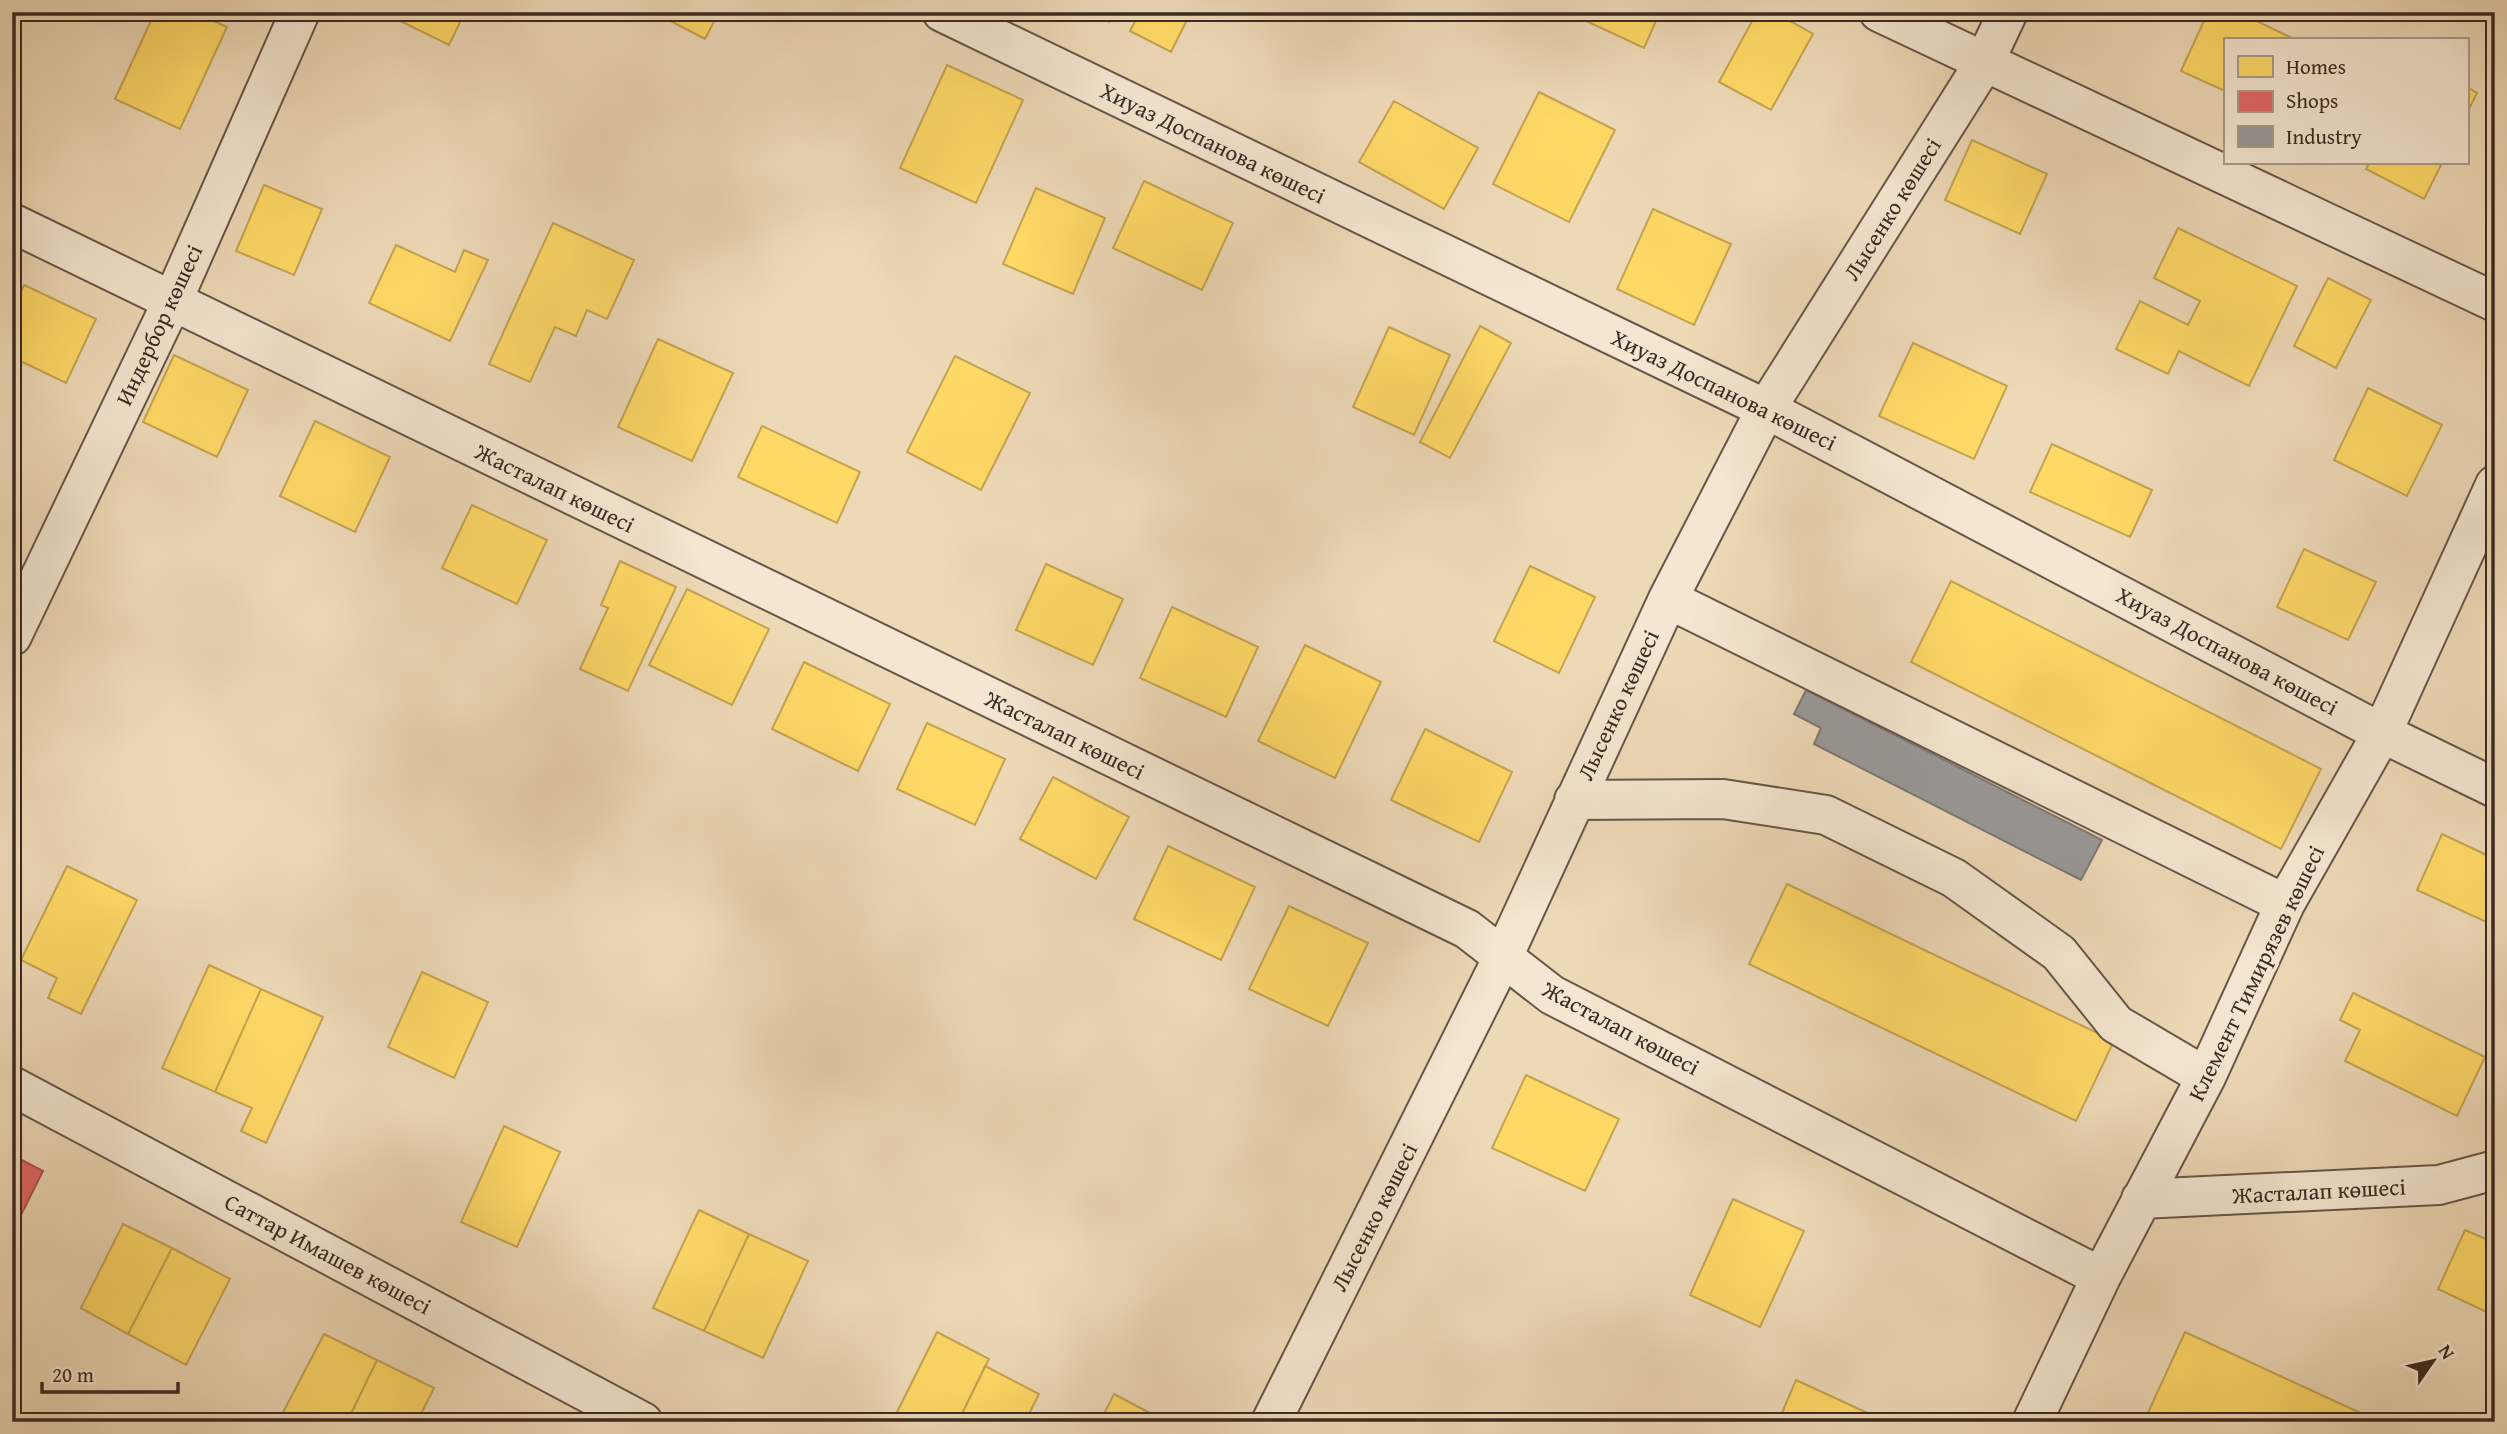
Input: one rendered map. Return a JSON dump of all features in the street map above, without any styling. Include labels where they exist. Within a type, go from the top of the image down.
[{"type":"street","name":"Индербор көшесі","points":[[12,636],[172,302],[300,12]]},
{"type":"street","name":"Хиуаз Доспанова көшесі","points":[[942,12],[1766,409],[2382,733],[2495,788]]},
{"type":"street","points":[[1879,12],[2495,302]]},
{"type":"street","name":"Лысенко көшесі","points":[[1271,1422],[1503,957],[1668,599],[1766,409],[1984,63],[2008,12]]},
{"type":"street","name":"Жасталап көшесі","points":[[12,223],[1467,929],[1552,995],[2101,1277]]},
{"type":"street","name":"Клемент Тимирязев көшесі","points":[[2032,1422],[2101,1277],[2206,1077],[2285,904],[2382,733],[2495,485]]},
{"type":"street","points":[[1668,599],[2285,904]]},
{"type":"street","points":[[1574,800],[1723,799],[1826,815],[1954,877],[2059,953],[2116,1024],[2206,1077]]},
{"type":"street","name":"Саттар Имашев көшесі","points":[[12,1086],[643,1422]]},
{"type":"street","name":"Жасталап көшесі","points":[[2141,1199],[2439,1185],[2495,1170]]},
{"type":"building: Homes","points":[[155,12],[194,12],[227,27],[180,129],[115,99]]},
{"type":"building: Homes","points":[[382,12],[465,12],[449,45]]},
{"type":"building: Homes","points":[[653,12],[719,12],[705,39]]},
{"type":"building: Homes","points":[[1088,12],[1114,12],[1109,22]]},
{"type":"building: Homes","points":[[1140,12],[1191,12],[1171,52],[1130,31]]},
{"type":"building: Homes","points":[[1567,12],[1660,12],[1644,48]]},
{"type":"building: Homes","points":[[1757,12],[1774,12],[1813,34],[1771,110],[1719,82]]},
{"type":"building: Homes","points":[[2208,12],[2238,12],[2292,38],[2224,38],[2224,91],[2181,71]]},
{"type":"building: Homes","points":[[2487,12],[2495,12],[2495,25],[2484,20]]},
{"type":"building: Homes","points":[[947,65],[1023,100],[976,203],[900,168]]},
{"type":"building: Homes","points":[[2468,88],[2477,93],[2468,111]]},
{"type":"building: Homes","points":[[1539,92],[1615,130],[1569,222],[1493,184]]},
{"type":"building: Homes","points":[[1394,101],[1478,148],[1444,209],[1359,162]]},
{"type":"building: Homes","points":[[1972,140],[2047,174],[2020,234],[1945,200]]},
{"type":"building: Homes","points":[[2368,164],[2442,164],[2424,199],[2366,169]]},
{"type":"building: Homes","points":[[1144,181],[1233,223],[1202,290],[1113,248]]},
{"type":"building: Homes","points":[[264,185],[322,209],[294,275],[236,251]]},
{"type":"building: Homes","points":[[1036,188],[1105,218],[1073,294],[1003,264]]},
{"type":"building: Homes","points":[[1653,209],[1731,244],[1694,325],[1617,289]]},
{"type":"building: Homes","points":[[553,223],[634,260],[607,319],[587,310],[576,336],[555,327],[530,382],[489,364]]},
{"type":"building: Homes","points":[[2178,228],[2297,286],[2249,386],[2179,351],[2168,374],[2116,349],[2140,301],[2188,325],[2200,301],[2154,278]]},
{"type":"building: Homes","points":[[396,245],[455,272],[464,250],[488,260],[450,341],[369,303]]},
{"type":"building: Homes","points":[[2328,278],[2371,300],[2336,368],[2294,346]]},
{"type":"building: Homes","points":[[24,285],[96,319],[66,383],[12,357],[12,311]]},
{"type":"building: Homes","points":[[1480,326],[1511,343],[1450,458],[1420,442]]},
{"type":"building: Homes","points":[[1389,327],[1450,355],[1414,435],[1353,407]]},
{"type":"building: Homes","points":[[658,339],[733,373],[692,461],[618,427]]},
{"type":"building: Homes","points":[[1913,343],[2007,386],[1974,459],[1879,416]]},
{"type":"building: Homes","points":[[174,355],[248,390],[217,457],[143,422]]},
{"type":"building: Homes","points":[[955,356],[1030,393],[981,490],[907,452]]},
{"type":"building: Homes","points":[[2368,388],[2442,425],[2407,496],[2334,460]]},
{"type":"building: Homes","points":[[315,421],[390,457],[355,532],[280,496]]},
{"type":"building: Homes","points":[[762,426],[860,472],[837,523],[738,477]]},
{"type":"building: Homes","points":[[2052,444],[2152,490],[2130,537],[2030,492]]},
{"type":"building: Homes","points":[[472,505],[547,540],[517,604],[442,568]]},
{"type":"building: Homes","points":[[2304,549],[2376,582],[2348,640],[2277,607]]},
{"type":"building: Homes","points":[[620,561],[676,587],[628,691],[580,669],[608,608],[601,605]]},
{"type":"building: Homes","points":[[1046,564],[1123,599],[1093,665],[1016,630]]},
{"type":"building: Homes","points":[[1530,566],[1595,597],[1559,673],[1494,641]]},
{"type":"building: Homes","points":[[1951,581],[2321,769],[2281,849],[1911,662]]},
{"type":"building: Homes","points":[[687,589],[769,629],[732,705],[649,665]]},
{"type":"building: Homes","points":[[1172,607],[1258,647],[1226,717],[1140,678]]},
{"type":"building: Homes","points":[[1305,645],[1381,682],[1335,778],[1258,741]]},
{"type":"building: Homes","points":[[804,662],[890,704],[858,771],[772,729]]},
{"type":"building: Homes","points":[[927,723],[1005,759],[975,825],[897,789]]},
{"type":"building: Homes","points":[[1425,729],[1512,772],[1479,842],[1391,800]]},
{"type":"building: Homes","points":[[1053,777],[1129,817],[1096,879],[1020,839]]},
{"type":"building: Homes","points":[[2442,834],[2495,859],[2495,926],[2417,890]]},
{"type":"building: Homes","points":[[1168,846],[1255,887],[1221,960],[1134,919]]},
{"type":"building: Homes","points":[[67,866],[137,900],[81,1014],[48,998],[57,978],[21,960]]},
{"type":"building: Homes","points":[[1787,884],[2114,1041],[2076,1121],[1749,964]]},
{"type":"building: Homes","points":[[1289,906],[1368,943],[1328,1026],[1249,989]]},
{"type":"building: Homes","points":[[209,965],[261,989],[215,1092],[162,1068]]},
{"type":"building: Homes","points":[[422,972],[488,1002],[454,1078],[388,1047]]},
{"type":"building: Homes","points":[[261,989],[323,1017],[266,1143],[241,1131],[252,1108],[215,1092]]},
{"type":"building: Homes","points":[[2353,993],[2485,1057],[2457,1116],[2345,1061],[2360,1030],[2340,1020]]},
{"type":"building: Homes","points":[[1526,1075],[1619,1119],[1585,1191],[1492,1148]]},
{"type":"building: Homes","points":[[504,1126],[560,1152],[517,1247],[461,1222]]},
{"type":"building: Homes","points":[[1733,1199],[1804,1231],[1760,1327],[1690,1295]]},
{"type":"building: Homes","points":[[699,1210],[749,1234],[704,1331],[653,1308]]},
{"type":"building: Homes","points":[[123,1224],[172,1248],[128,1334],[81,1308]]},
{"type":"building: Homes","points":[[2465,1230],[2495,1243],[2495,1316],[2438,1289]]},
{"type":"building: Homes","points":[[749,1234],[808,1261],[763,1358],[704,1331]]},
{"type":"building: Homes","points":[[172,1248],[230,1279],[186,1365],[128,1334]]},
{"type":"building: Homes","points":[[937,1332],[989,1359],[958,1422],[892,1422]]},
{"type":"building: Homes","points":[[2185,1332],[2380,1422],[2156,1422],[2146,1417]]},
{"type":"building: Homes","points":[[324,1334],[377,1360],[347,1422],[278,1422]]},
{"type":"building: Homes","points":[[377,1360],[434,1388],[417,1422],[347,1422]]},
{"type":"building: Homes","points":[[985,1366],[1039,1394],[1025,1422],[958,1422]]},
{"type":"building: Homes","points":[[1796,1380],[1887,1422],[1778,1422]]},
{"type":"building: Homes","points":[[1114,1394],[1167,1422],[1100,1422]]},
{"type":"building: Shops","points":[[12,1155],[43,1171],[12,1233]]},
{"type":"building: Industry","points":[[1806,690],[2102,840],[2081,880],[1814,744],[1821,728],[1794,714]]}]
